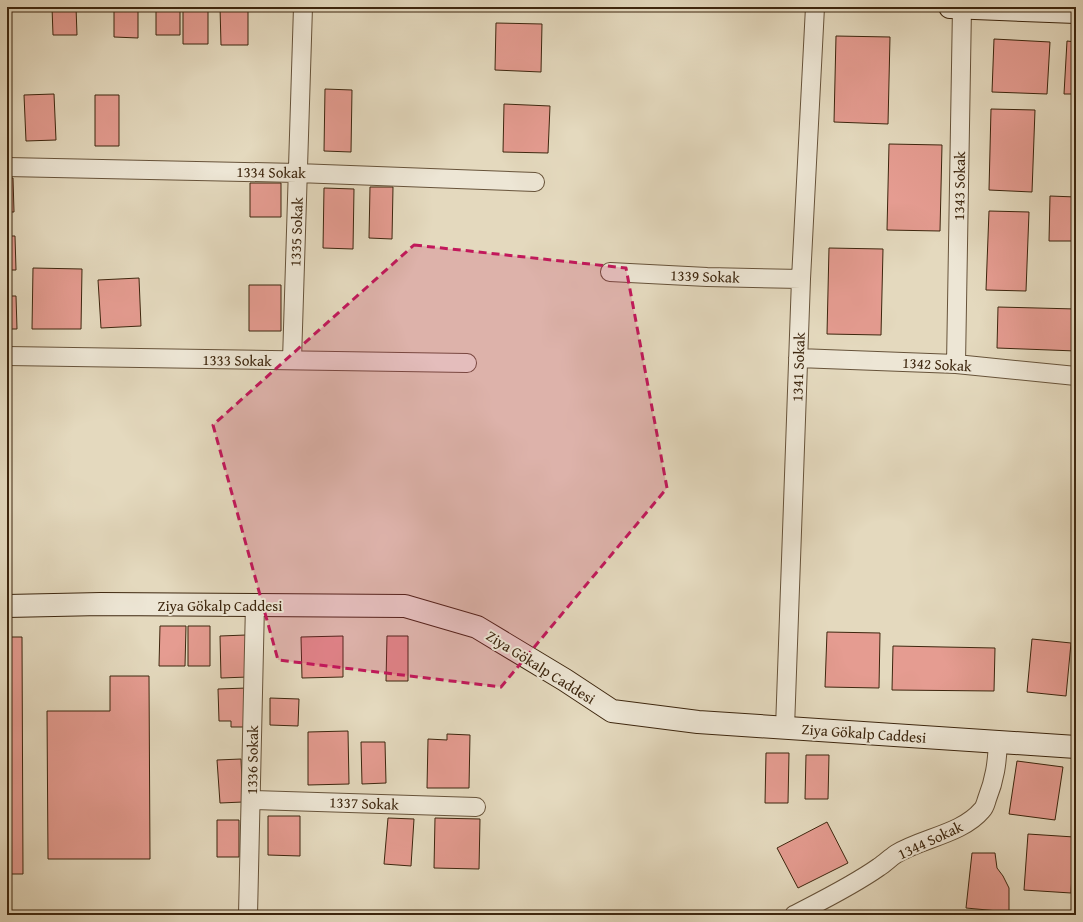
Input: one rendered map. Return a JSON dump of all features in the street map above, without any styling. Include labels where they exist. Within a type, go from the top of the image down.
[{"type":"street","name":"1335 Sokak","points":[[292,360],[303,7]]},
{"type":"street","name":"1341 Sokak","points":[[785,728],[801,279],[814,7]]},
{"type":"street","points":[[950,7],[1076,12]]},
{"type":"street","name":"1343 Sokak","points":[[956,364],[962,8]]},
{"type":"street","name":"1334 Sokak","points":[[7,167],[297,173],[535,182]]},
{"type":"street","name":"1339 Sokak","points":[[610,272],[801,279]]},
{"type":"street","name":"1333 Sokak","points":[[7,356],[467,363]]},
{"type":"street","name":"1342 Sokak","points":[[798,358],[956,364],[1076,376]]},
{"type":"street","name":"Ziya Gökalp Caddesi","points":[[7,606],[101,604],[405,606],[477,627],[565,680],[612,711],[698,722],[1076,747]]},
{"type":"street","name":"1336 Sokak","points":[[248,915],[255,604]]},
{"type":"street","name":"1344 Sokak","points":[[794,915],[836,894],[880,867],[896,854],[924,841],[952,831],[974,818],[984,808],[994,782],[998,742]]},
{"type":"street","name":"1337 Sokak","points":[[251,800],[476,807]]},
{"type":"highlighted area","points":[[414,245],[626,268],[667,488],[501,687],[278,660],[213,425]]},
{"type":"building","points":[[52,7],[76,7],[77,35],[53,35]]},
{"type":"building","points":[[114,7],[138,7],[138,38],[114,37]]},
{"type":"building","points":[[156,7],[180,7],[180,35],[156,35]]},
{"type":"building","points":[[183,7],[208,7],[208,44],[183,44]]},
{"type":"building","points":[[220,7],[248,7],[248,45],[221,45]]},
{"type":"building","points":[[496,23],[542,24],[541,72],[495,70]]},
{"type":"building","points":[[836,36],[890,37],[888,124],[834,122]]},
{"type":"building","points":[[994,39],[1050,42],[1047,94],[992,92]]},
{"type":"building","points":[[1067,41],[1076,42],[1076,94],[1064,94]]},
{"type":"building","points":[[325,89],[352,90],[351,152],[324,151]]},
{"type":"building","points":[[54,94],[56,140],[26,141],[24,95]]},
{"type":"building","points":[[95,95],[119,95],[119,146],[95,146]]},
{"type":"building","points":[[504,104],[550,106],[548,153],[503,152]]},
{"type":"building","points":[[7,106],[9,106],[9,143],[7,143]]},
{"type":"building","points":[[991,109],[1035,110],[1032,192],[989,190]]},
{"type":"building","points":[[889,144],[942,145],[940,231],[887,230]]},
{"type":"building","points":[[7,178],[13,178],[14,212],[7,212]]},
{"type":"building","points":[[250,183],[281,183],[281,217],[250,217]]},
{"type":"building","points":[[370,187],[393,187],[392,239],[369,238]]},
{"type":"building","points":[[324,188],[354,189],[353,249],[323,248]]},
{"type":"building","points":[[1050,196],[1076,197],[1076,241],[1049,241]]},
{"type":"building","points":[[989,211],[1029,212],[1026,291],[986,290]]},
{"type":"building","points":[[7,236],[15,236],[16,270],[7,270]]},
{"type":"building","points":[[829,248],[883,249],[881,335],[827,334]]},
{"type":"building","points":[[33,268],[82,269],[81,329],[32,329]]},
{"type":"building","points":[[139,278],[141,326],[101,328],[98,280]]},
{"type":"building","points":[[249,285],[281,285],[281,331],[249,331]]},
{"type":"building","points":[[7,296],[16,296],[17,329],[7,329]]},
{"type":"building","points":[[998,307],[1076,309],[1076,351],[997,348]]},
{"type":"building","points":[[160,626],[186,626],[185,666],[159,666]]},
{"type":"building","points":[[188,626],[210,626],[210,666],[188,666]]},
{"type":"building","points":[[827,632],[880,633],[879,688],[825,687]]},
{"type":"building","points":[[246,635],[248,677],[221,678],[220,636]]},
{"type":"building","points":[[343,636],[343,677],[302,678],[301,637]]},
{"type":"building","points":[[387,636],[408,636],[408,681],[386,681]]},
{"type":"building","points":[[7,637],[22,637],[23,874],[7,874]]},
{"type":"building","points":[[1032,639],[1071,643],[1066,696],[1027,692]]},
{"type":"building","points":[[893,646],[995,648],[994,691],[892,690]]},
{"type":"building","points":[[110,676],[149,676],[150,859],[48,859],[47,711],[110,711]]},
{"type":"building","points":[[247,688],[248,727],[231,727],[231,721],[219,721],[218,689]]},
{"type":"building","points":[[270,698],[299,699],[298,726],[270,725]]},
{"type":"building","points":[[348,731],[349,784],[308,785],[308,732]]},
{"type":"building","points":[[447,734],[470,735],[469,788],[427,788],[428,739],[447,740]]},
{"type":"building","points":[[361,742],[385,742],[386,783],[362,784]]},
{"type":"building","points":[[766,753],[789,753],[788,803],[765,803]]},
{"type":"building","points":[[806,755],[829,755],[828,799],[805,799]]},
{"type":"building","points":[[241,759],[243,802],[220,803],[217,760]]},
{"type":"building","points":[[1017,761],[1063,767],[1055,820],[1009,814]]},
{"type":"building","points":[[268,816],[300,816],[300,856],[268,855]]},
{"type":"building","points":[[388,818],[414,819],[411,866],[384,864]]},
{"type":"building","points":[[435,818],[480,819],[479,869],[434,868]]},
{"type":"building","points":[[217,820],[239,820],[239,857],[217,857]]},
{"type":"building","points":[[827,822],[848,863],[798,888],[777,848]]},
{"type":"building","points":[[1028,834],[1074,837],[1071,893],[1024,890]]},
{"type":"building","points":[[972,853],[995,853],[997,868],[1009,888],[1009,912],[966,908]]}]
